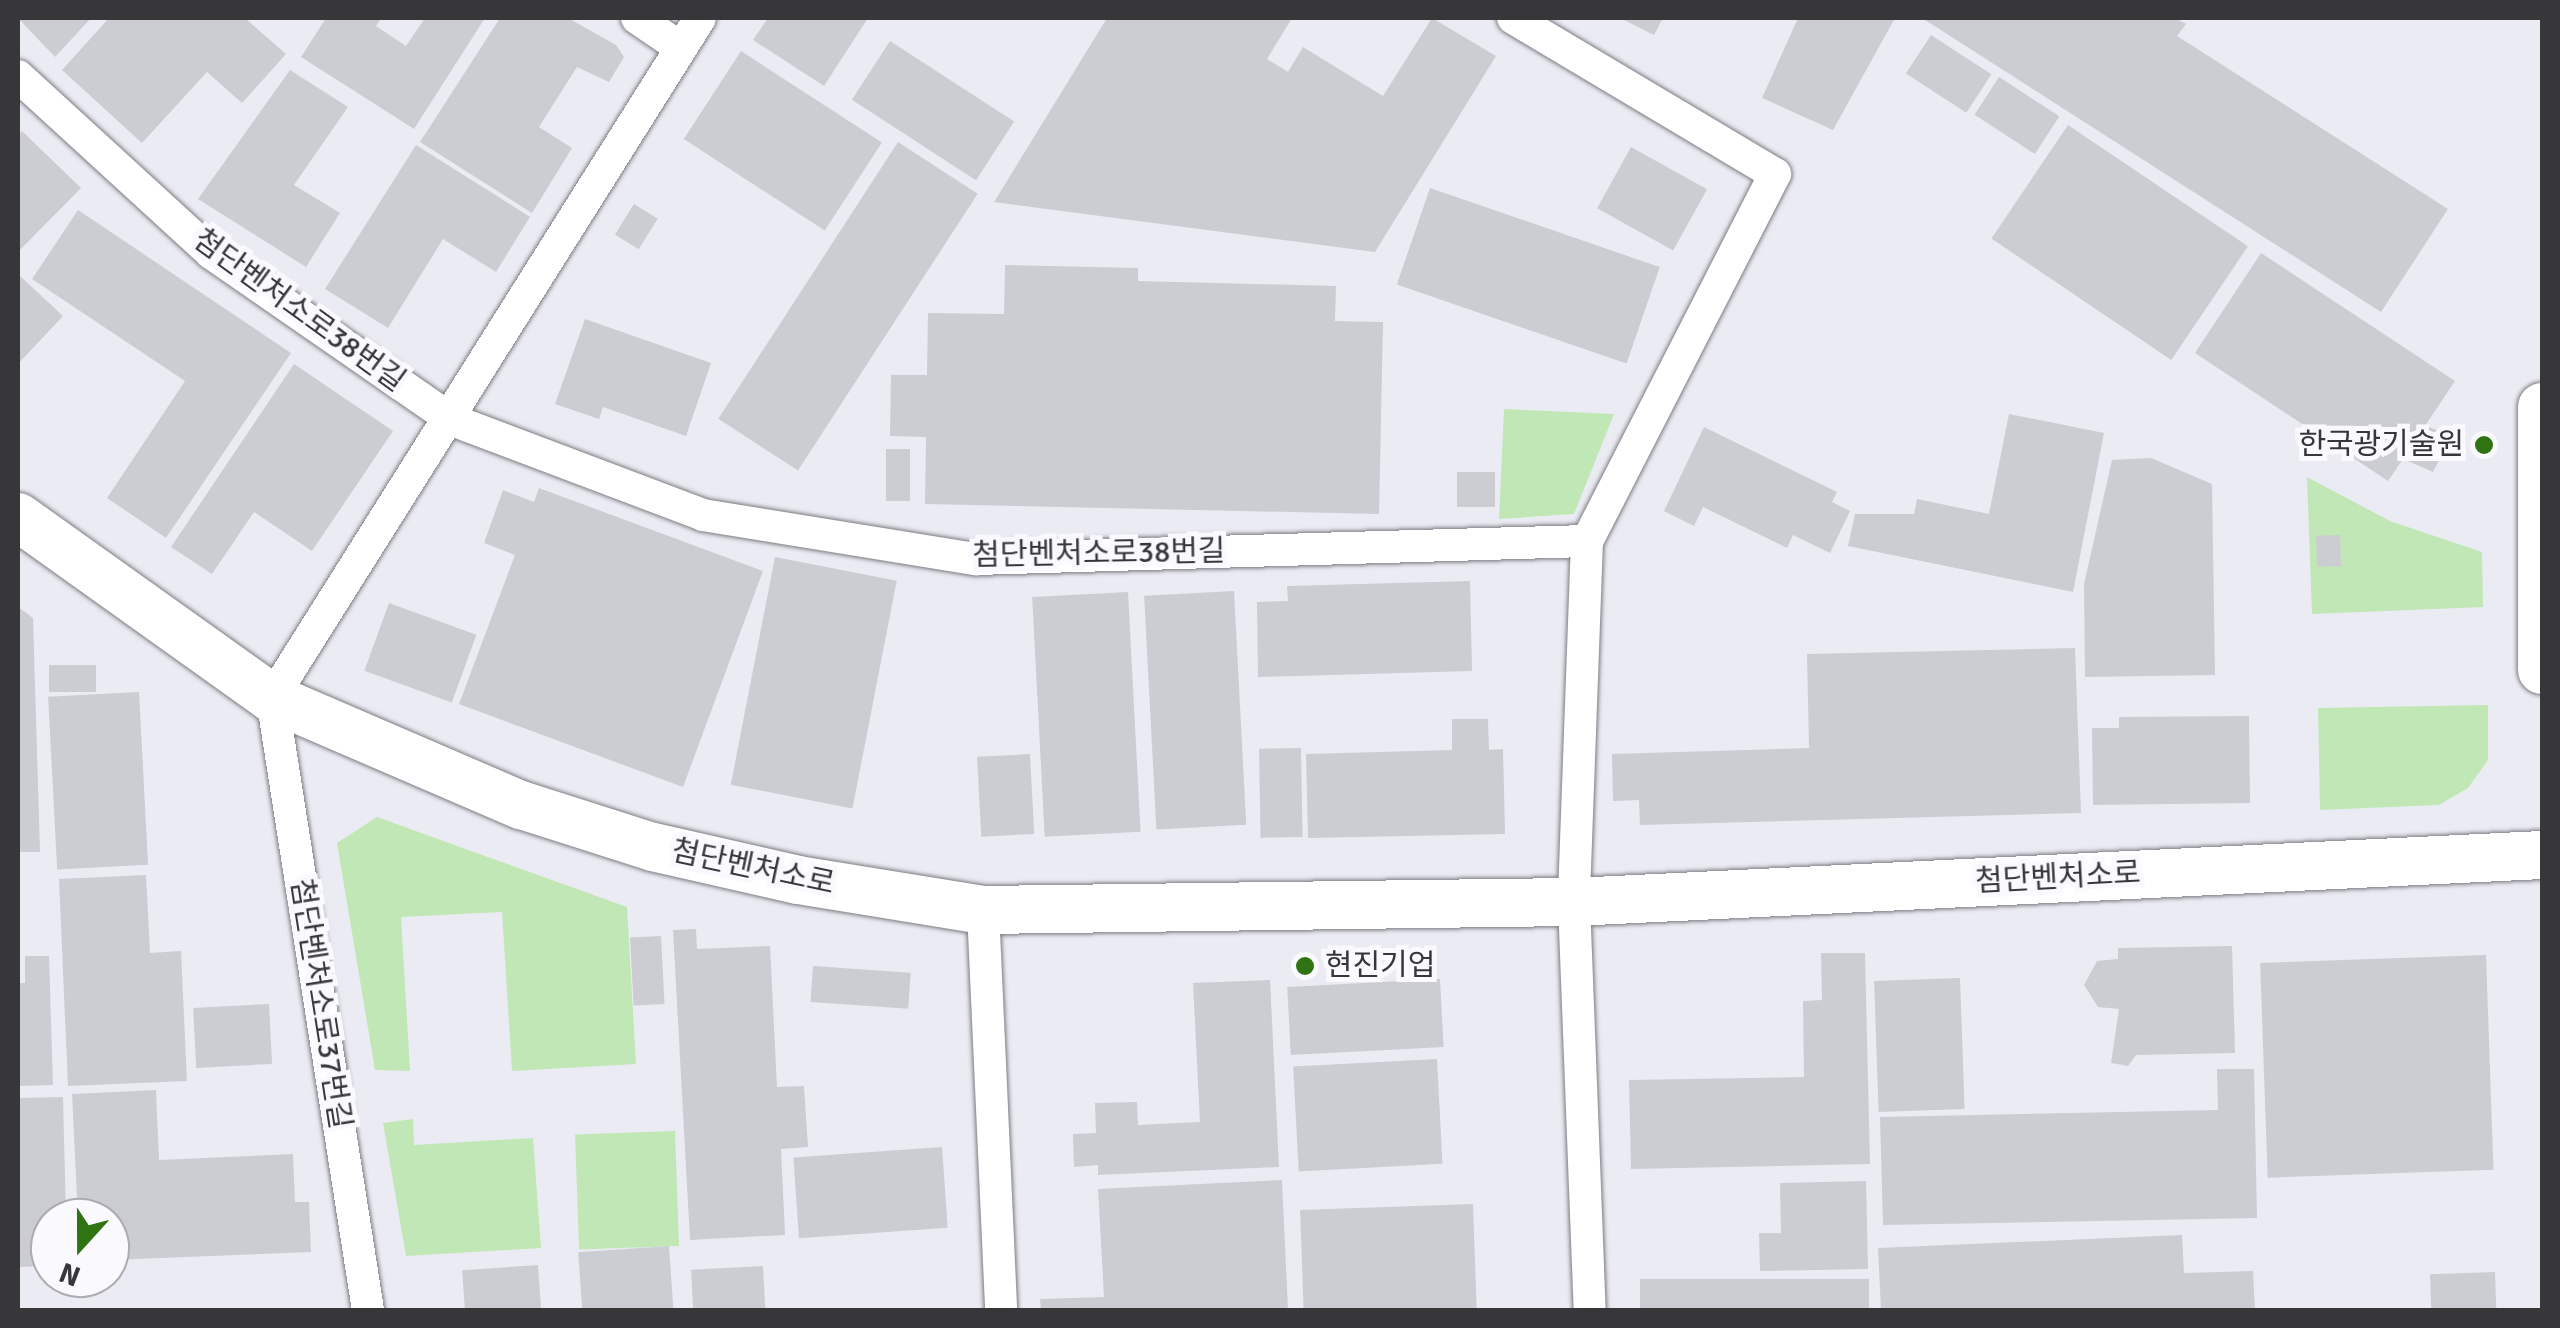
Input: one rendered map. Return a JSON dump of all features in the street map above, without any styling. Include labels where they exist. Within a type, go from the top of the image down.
[{"type":"street","points":[[637,18],[682,48]]},
{"type":"street","points":[[272,698],[452,420],[700,18]]},
{"type":"street","points":[[1513,18],[1774,174],[1586,541],[1574,902],[1590,1310]]},
{"type":"street","name":"첨단벤처소로38번길","points":[[18,76],[212,253],[452,420],[703,514],[976,559],[1586,541]]},
{"type":"street","points":[[2542,407],[2542,670]]},
{"type":"street","name":"첨단벤처소로","points":[[18,518],[272,698],[521,805],[653,847],[798,880],[983,910],[1574,902],[2542,855]]},
{"type":"street","name":"첨단벤처소로37번길","points":[[272,698],[368,1310]]},
{"type":"street","points":[[983,910],[1000,1310]]},
{"type":"green space","points":[[1504,409],[1614,414],[1574,514],[1499,519]]},
{"type":"green space","points":[[2307,477],[2390,521],[2482,552],[2483,607],[2312,614]]},
{"type":"green space","points":[[2488,705],[2488,760],[2468,788],[2439,805],[2320,810],[2318,708]]},
{"type":"green space","points":[[377,817],[627,907],[636,1064],[512,1071],[502,912],[401,917],[410,1071],[375,1070],[337,843]]},
{"type":"green space","points":[[413,1119],[414,1145],[533,1138],[541,1248],[406,1256],[383,1123]]},
{"type":"green space","points":[[675,1131],[679,1246],[579,1249],[575,1134]]},
{"type":"building","points":[[18,18],[91,18],[55,57]]},
{"type":"building","points":[[109,18],[245,18],[286,54],[242,103],[207,72],[142,143],[62,70]]},
{"type":"building","points":[[326,18],[381,18],[376,26],[406,46],[425,18],[485,18],[414,129],[301,57]]},
{"type":"building","points":[[500,18],[568,18],[616,45],[624,57],[609,82],[577,67],[539,127],[572,148],[532,213],[420,142]]},
{"type":"building","points":[[768,18],[868,18],[824,86],[753,40]]},
{"type":"building","points":[[1107,18],[1292,18],[1267,59],[1288,72],[1303,47],[1383,96],[1432,18],[1496,56],[1375,252],[994,202]]},
{"type":"building","points":[[1620,18],[1663,18],[1654,35]]},
{"type":"building","points":[[1798,18],[1895,18],[1833,130],[1762,98]]},
{"type":"building","points":[[1922,18],[2175,18],[2186,24],[2177,36],[2448,209],[2381,312]]},
{"type":"building","points":[[1931,35],[1991,74],[1966,113],[1906,74]]},
{"type":"building","points":[[890,41],[1014,122],[976,180],[852,100]]},
{"type":"building","points":[[741,51],[882,142],[825,231],[684,139]]},
{"type":"building","points":[[290,70],[348,107],[294,185],[340,213],[306,267],[198,199]]},
{"type":"building","points":[[1999,77],[2059,116],[2035,154],[1974,115]]},
{"type":"building","points":[[2068,125],[2248,246],[2171,360],[1991,239]]},
{"type":"building","points":[[22,131],[81,188],[18,252],[18,136]]},
{"type":"building","points":[[898,142],[978,194],[798,471],[718,419]]},
{"type":"building","points":[[416,145],[530,217],[496,272],[443,239],[388,328],[325,289]]},
{"type":"building","points":[[1631,147],[1707,189],[1673,250],[1597,208]]},
{"type":"building","points":[[1430,188],[1660,267],[1627,364],[1397,284]]},
{"type":"building","points":[[634,204],[658,219],[639,249],[615,235]]},
{"type":"building","points":[[78,210],[291,353],[166,538],[107,498],[185,381],[32,279]]},
{"type":"building","points":[[2261,253],[2455,381],[2425,426],[2452,435],[2433,472],[2403,459],[2388,481],[2195,353]]},
{"type":"building","points":[[1005,265],[1138,268],[1138,281],[1336,286],[1335,321],[1383,322],[1379,514],[925,504],[926,437],[890,436],[891,375],[927,375],[928,313],[1004,314]]},
{"type":"building","points":[[18,274],[63,316],[18,364]]},
{"type":"building","points":[[585,319],[711,363],[686,436],[603,407],[599,419],[555,404]]},
{"type":"building","points":[[294,364],[393,431],[312,551],[254,512],[212,574],[171,547]]},
{"type":"building","points":[[2009,414],[2104,433],[2073,592],[1848,546],[1855,514],[1914,514],[1917,499],[1989,514]]},
{"type":"building","points":[[1704,427],[1837,492],[1832,502],[1850,511],[1830,553],[1793,535],[1787,548],[1703,507],[1694,526],[1664,511]]},
{"type":"building","points":[[886,449],[910,449],[910,501],[886,501]]},
{"type":"building","points":[[2151,458],[2212,484],[2215,675],[2085,677],[2084,584],[2112,460]]},
{"type":"building","points":[[1457,472],[1495,472],[1495,507],[1457,507]]},
{"type":"building","points":[[539,488],[763,571],[683,787],[459,704],[515,555],[484,543],[503,490],[534,502]]},
{"type":"building","points":[[2340,535],[2341,566],[2317,567],[2316,536]]},
{"type":"building","points":[[775,557],[897,581],[852,808],[731,785]]},
{"type":"building","points":[[1470,581],[1472,671],[1258,677],[1257,602],[1288,601],[1287,586]]},
{"type":"building","points":[[1234,591],[1246,825],[1156,829],[1144,596]]},
{"type":"building","points":[[1128,592],[1141,832],[1045,837],[1032,597]]},
{"type":"building","points":[[389,603],[476,635],[452,702],[364,671]]},
{"type":"building","points":[[18,607],[33,618],[40,852],[18,852]]},
{"type":"building","points":[[2075,648],[2081,813],[1640,825],[1639,800],[1613,801],[1612,754],[1809,748],[1807,654]]},
{"type":"building","points":[[49,665],[96,665],[96,692],[49,692]]},
{"type":"building","points":[[139,692],[148,865],[57,870],[48,697]]},
{"type":"building","points":[[2249,716],[2250,803],[2093,805],[2092,728],[2119,728],[2119,717]]},
{"type":"building","points":[[1452,719],[1488,719],[1489,750],[1503,749],[1505,834],[1308,838],[1306,754],[1452,750]]},
{"type":"building","points":[[1301,748],[1303,837],[1261,838],[1259,749]]},
{"type":"building","points":[[1030,754],[1034,834],[981,837],[977,757]]},
{"type":"building","points":[[146,875],[150,953],[181,951],[187,1081],[68,1086],[59,879]]},
{"type":"building","points":[[696,929],[697,949],[770,946],[777,1087],[804,1086],[808,1147],[781,1149],[785,1235],[690,1240],[673,930]]},
{"type":"building","points":[[661,936],[665,1004],[634,1006],[630,938]]},
{"type":"building","points":[[2232,946],[2235,1053],[2136,1055],[2128,1066],[2111,1063],[2119,1009],[2098,1007],[2084,985],[2097,961],[2118,959],[2118,948]]},
{"type":"building","points":[[1821,953],[1865,953],[1870,1164],[1631,1169],[1629,1080],[1804,1077],[1803,1001],[1822,1000]]},
{"type":"building","points":[[2486,955],[2494,1170],[2268,1178],[2260,963]]},
{"type":"building","points":[[25,956],[49,956],[53,1085],[18,1086],[18,983],[25,983]]},
{"type":"building","points":[[813,966],[911,973],[908,1009],[810,1002]]},
{"type":"building","points":[[1960,978],[1965,1109],[1879,1112],[1874,981]]},
{"type":"building","points":[[1440,979],[1444,1047],[1291,1055],[1287,987]]},
{"type":"building","points":[[1270,980],[1279,1167],[1098,1175],[1098,1165],[1074,1167],[1073,1134],[1096,1133],[1095,1103],[1137,1102],[1138,1125],[1200,1122],[1193,983]]},
{"type":"building","points":[[269,1004],[272,1064],[196,1068],[193,1008]]},
{"type":"building","points":[[1437,1059],[1442,1164],[1299,1171],[1293,1067]]},
{"type":"building","points":[[2217,1069],[2254,1069],[2257,1218],[1883,1225],[1880,1117],[2218,1110]]},
{"type":"building","points":[[156,1090],[159,1160],[293,1154],[295,1202],[309,1202],[311,1252],[130,1259],[130,1198],[77,1198],[72,1094]]},
{"type":"building","points":[[63,1097],[66,1198],[30,1198],[30,1267],[18,1267],[18,1098]]},
{"type":"building","points":[[942,1147],[948,1228],[799,1238],[793,1157]]},
{"type":"building","points":[[1282,1180],[1288,1310],[1041,1310],[1040,1299],[1104,1297],[1098,1189]]},
{"type":"building","points":[[1866,1181],[1868,1269],[1760,1271],[1759,1233],[1781,1233],[1780,1183]]},
{"type":"building","points":[[1473,1204],[1477,1310],[1304,1310],[1300,1210]]},
{"type":"building","points":[[2182,1235],[2184,1273],[2253,1271],[2255,1310],[1881,1310],[1878,1248]]},
{"type":"building","points":[[669,1246],[673,1310],[582,1310],[578,1252]]},
{"type":"building","points":[[538,1265],[541,1310],[465,1310],[462,1270]]},
{"type":"building","points":[[763,1266],[765,1310],[693,1310],[691,1270]]},
{"type":"building","points":[[2495,1272],[2496,1310],[2431,1310],[2430,1274]]},
{"type":"building","points":[[1640,1279],[1869,1279],[1869,1310],[1640,1310]]},
{"type":"place","name":"한국광기술원","points":[[2484,445]]},
{"type":"place","name":"현진기업","points":[[1305,966]]}]
